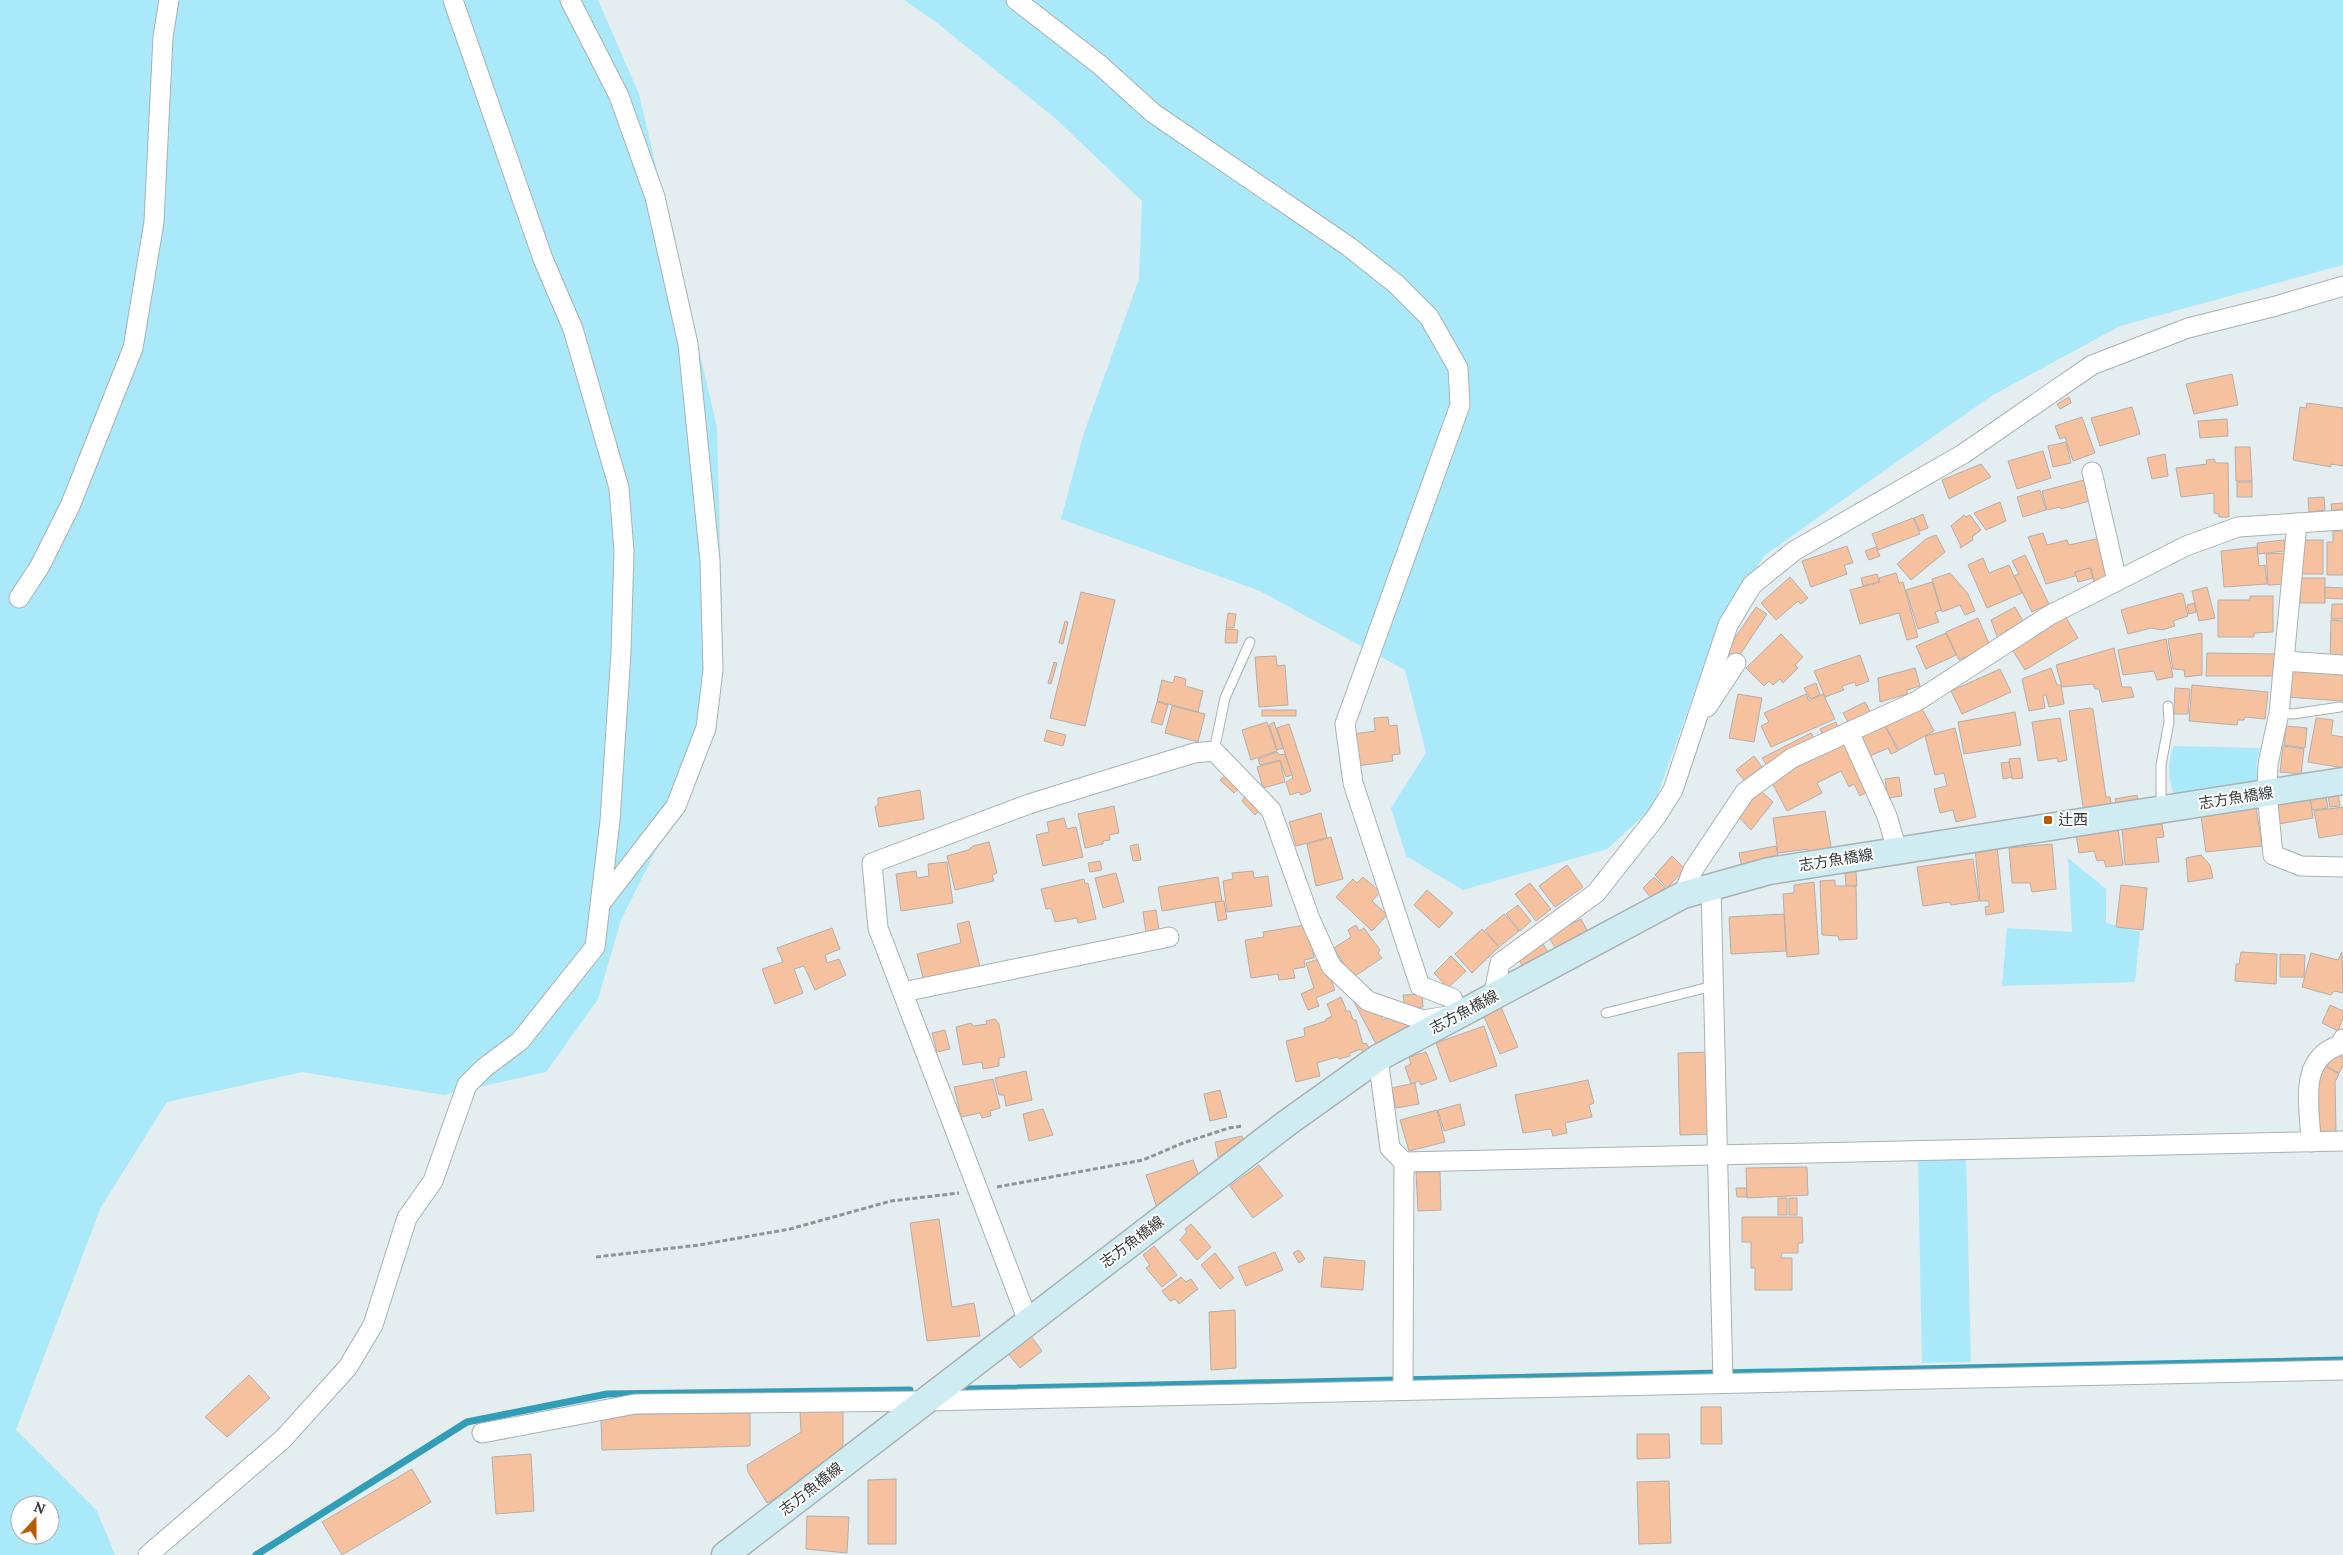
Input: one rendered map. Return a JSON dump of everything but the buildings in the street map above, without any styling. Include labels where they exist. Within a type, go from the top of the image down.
[{"type":"main road","name":"志方魚橋線","points":[[725,1555],[1281,1128],[1378,1058],[1683,895],[1769,871],[2343,781]]},
{"type":"street","points":[[19,598],[40,566],[70,506],[132,348],[154,222],[162,37],[168,0]]},
{"type":"street","points":[[148,1555],[283,1439],[348,1367],[373,1325],[407,1218],[432,1181],[467,1085],[484,1068],[520,1041],[595,947],[610,821],[621,652],[624,551],[619,488],[573,329],[543,260],[453,0]]},
{"type":"street","points":[[570,0],[619,96],[655,197],[688,344],[710,561],[713,670],[706,728],[676,806],[600,904]]},
{"type":"street","points":[[1016,0],[1100,65],[1153,112],[1348,246],[1396,284],[1429,317],[1458,368],[1460,405],[1345,724],[1352,783],[1420,986],[1452,998],[1460,1014],[1423,1020],[1368,1001],[1331,966],[1310,919],[1271,810],[1214,751],[1194,754],[1029,804],[872,863],[878,928],[1028,1321]]},
{"type":"street","points":[[1493,997],[1500,963],[1596,893],[1656,817],[1673,790],[1728,625],[1752,585],[1794,551],[1963,454],[2092,365],[2188,328],[2276,306],[2343,286]]},
{"type":"street","points":[[2092,472],[2117,581]]},
{"type":"street","points":[[1683,895],[1693,870],[1745,792],[1792,758],[1916,701],[2050,615],[2186,546],[2238,527],[2343,520]]},
{"type":"street","points":[[2296,523],[2279,713],[2268,764],[2267,793],[2273,855],[2301,866],[2343,867]]},
{"type":"street","points":[[2284,661],[2343,665]]},
{"type":"street","points":[[1695,720],[1714,699],[1728,672],[1736,663]]},
{"type":"street","points":[[1849,732],[1887,816],[1897,850]]},
{"type":"street","points":[[1711,886],[1723,1382]]},
{"type":"street","points":[[902,992],[1169,937]]},
{"type":"street","points":[[2311,1142],[2308,1077],[2316,1062],[2330,1049],[2340,1045],[2343,1039]]},
{"type":"street","points":[[1378,1058],[1390,1148],[1404,1162],[1403,1389]]},
{"type":"street","points":[[1404,1162],[2343,1141]]},
{"type":"street","points":[[482,1433],[635,1404],[924,1401],[1723,1382],[2343,1370]]},
{"type":"lane","points":[[1214,751],[1225,698],[1250,642]]},
{"type":"lane","points":[[2161,809],[2161,765],[2169,722],[2168,706]]},
{"type":"lane","points":[[2279,713],[2293,714],[2340,707]]},
{"type":"lane","points":[[1606,1013],[1714,986]]},
{"type":"path","points":[[596,1257],[699,1245],[790,1230],[891,1200],[942,1196],[1143,1160],[1183,1143],[1229,1128],[1281,1128]]},
{"type":"shaded area","points":[[0,0],[598,0],[639,94],[717,427],[723,657],[711,740],[621,920],[598,999],[546,1072],[444,1095],[302,1072],[167,1102],[101,1207],[16,1430],[97,1511],[115,1555],[0,1555]]},
{"type":"shaded area","points":[[904,0],[2343,0],[2343,265],[2120,326],[1993,395],[1765,555],[1719,624],[1653,807],[1607,849],[1463,890],[1406,856],[1391,808],[1426,753],[1405,670],[1260,591],[1061,519],[1084,433],[1139,279],[1142,201],[1055,118],[936,22]]},
{"type":"shaded area","points":[[2174,746],[2260,748],[2256,766],[2259,769],[2256,787],[2176,801],[2169,774],[2170,759]]},
{"type":"shaded area","points":[[2068,858],[2106,889],[2106,923],[2140,932],[2135,982],[2002,986],[2007,928],[2072,932]]},
{"type":"shaded area","points":[[1966,1157],[1971,1362],[1922,1363],[1918,1158]]},
{"type":"waterway","points":[[968,1389],[2343,1360]]},
{"type":"waterway","points":[[256,1555],[467,1422],[607,1394],[910,1390]]},
{"type":"place","name":"辻西","points":[[2048,820]]}]
